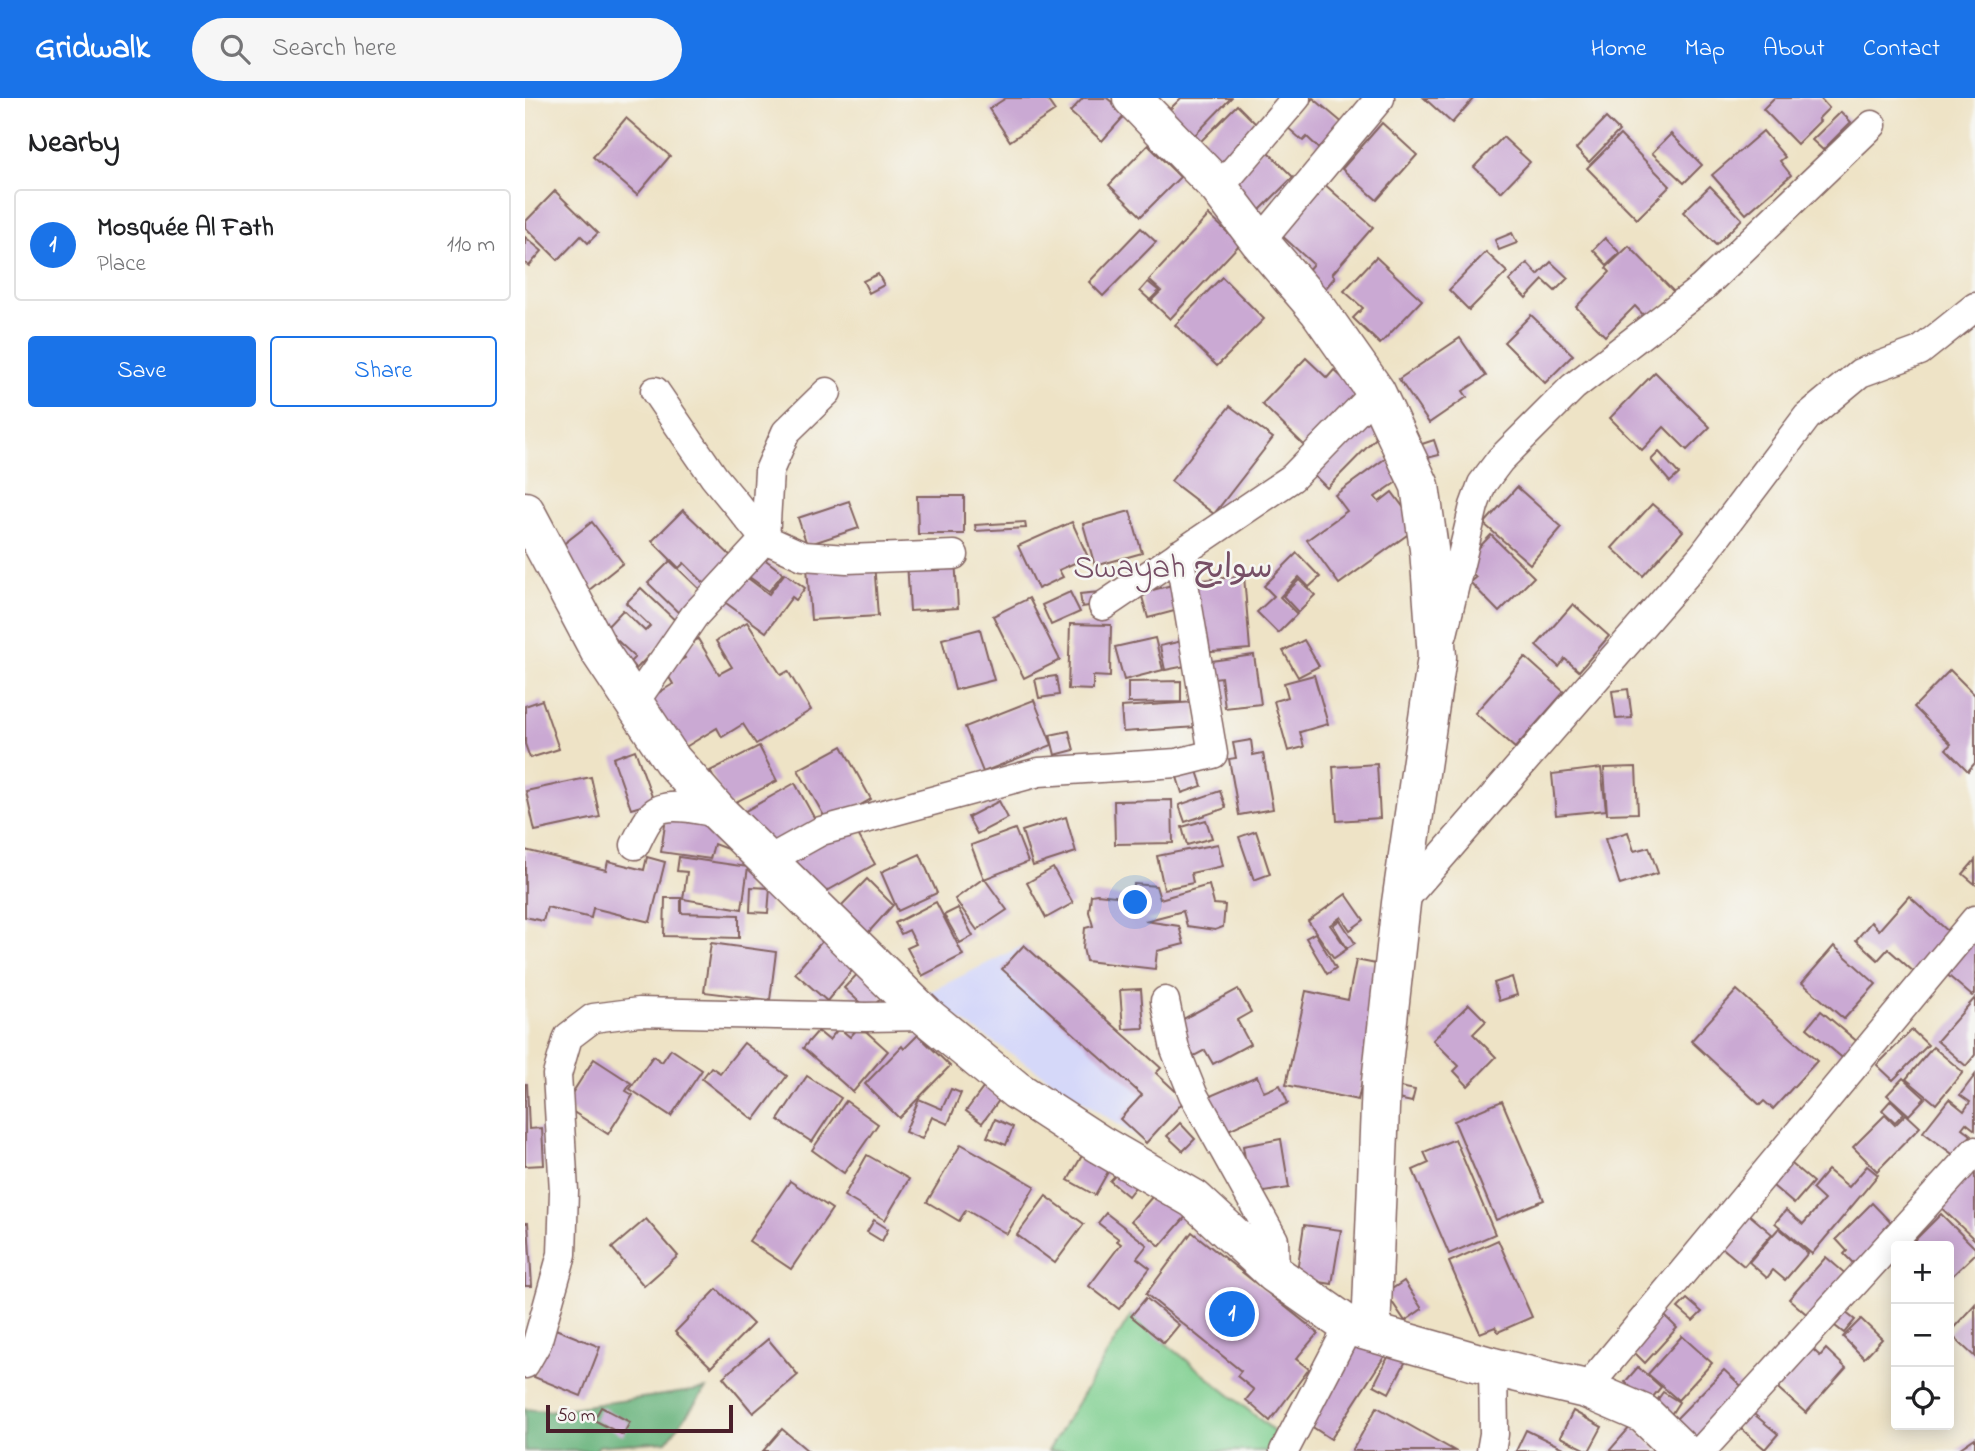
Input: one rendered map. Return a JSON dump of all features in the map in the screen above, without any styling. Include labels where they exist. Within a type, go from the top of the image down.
[{"type":"street","points":[[1132,98],[1219,188],[1260,242],[1319,311],[1376,392],[1420,486],[1429,549],[1437,657]]},
{"type":"street","points":[[1219,188],[1296,98]]},
{"type":"street","points":[[1260,242],[1380,98]]},
{"type":"street","points":[[1284,1451],[1360,1329],[1381,1082],[1401,903],[1437,657],[1474,506],[1482,484],[1500,460],[1573,387],[1702,288],[1872,125]]},
{"type":"street","points":[[1401,903],[1703,555],[1807,417],[1860,373],[1920,351],[1975,307]]},
{"type":"street","points":[[655,391],[714,477],[765,539],[803,555],[847,558],[954,555]]},
{"type":"street","points":[[634,704],[694,616],[765,539],[769,471],[786,432],[827,392]]},
{"type":"street","points":[[1103,606],[1292,478],[1376,392]]},
{"type":"street","points":[[525,511],[600,652],[672,760],[719,813],[926,1016],[1016,1090],[1099,1144],[1194,1199],[1275,1273],[1316,1304],[1360,1329],[1586,1390],[1643,1414],[1682,1451]]},
{"type":"street","points":[[767,861],[821,831],[1039,772],[1177,763],[1213,754],[1179,554]]},
{"type":"street","points":[[635,845],[652,815],[660,809],[669,807],[719,813]]},
{"type":"street","points":[[1586,1390],[1975,920]]},
{"type":"street","points":[[1164,1001],[1175,1049],[1193,1094],[1274,1240],[1275,1273]]},
{"type":"street","points":[[525,1364],[537,1343],[562,1254],[564,1191],[557,1075],[568,1037],[593,1018],[639,1012],[841,1017],[926,1016]]},
{"type":"street","points":[[1701,1451],[1975,1150]]},
{"type":"street","points":[[1490,1451],[1494,1434],[1493,1367]]},
{"type":"shaded area","points":[[1024,945],[1161,1068],[1157,1074],[1185,1100],[1146,1143],[923,995]]},
{"type":"green space","points":[[1131,1315],[1279,1435],[1270,1451],[1048,1451]]},
{"type":"green space","points":[[706,1389],[667,1441],[599,1446],[595,1451],[525,1451],[525,1409],[548,1411]]},
{"type":"building","points":[[1006,98],[1046,98],[1055,111],[1010,141],[989,109]]},
{"type":"building","points":[[1083,98],[1107,98],[1126,114],[1102,141],[1070,112]]},
{"type":"building","points":[[1181,98],[1231,98],[1191,139],[1165,114]]},
{"type":"building","points":[[1313,98],[1345,125],[1321,150],[1307,137],[1303,141],[1287,127]]},
{"type":"building","points":[[1424,98],[1474,98],[1452,123]]},
{"type":"building","points":[[1774,98],[1820,98],[1829,108],[1797,144],[1763,109]]},
{"type":"building","points":[[1237,105],[1259,127],[1219,167],[1197,145]]},
{"type":"building","points":[[1841,112],[1851,122],[1823,150],[1812,140]]},
{"type":"building","points":[[626,118],[670,156],[637,195],[593,157]]},
{"type":"building","points":[[1606,118],[1619,131],[1589,162],[1576,149]]},
{"type":"building","points":[[1382,123],[1417,155],[1377,200],[1342,169]]},
{"type":"building","points":[[1763,131],[1785,157],[1780,161],[1791,175],[1746,214],[1712,175]]},
{"type":"building","points":[[1671,134],[1702,165],[1684,183],[1652,153]]},
{"type":"building","points":[[1620,135],[1670,186],[1637,219],[1587,168]]},
{"type":"building","points":[[1503,137],[1530,162],[1501,192],[1474,167]]},
{"type":"building","points":[[1148,145],[1180,177],[1141,216],[1109,185]]},
{"type":"building","points":[[1263,147],[1293,177],[1256,214],[1226,184]]},
{"type":"building","points":[[1323,183],[1373,227],[1332,274],[1335,277],[1320,295],[1301,278],[1313,264],[1279,233]]},
{"type":"building","points":[[1710,186],[1742,219],[1716,245],[1683,212]]},
{"type":"building","points":[[555,191],[598,233],[588,243],[581,236],[558,260],[525,227],[525,222]]},
{"type":"building","points":[[1209,215],[1240,244],[1170,319],[1151,301],[1161,291],[1149,280]]},
{"type":"building","points":[[1141,228],[1156,242],[1103,296],[1089,282]]},
{"type":"building","points":[[1512,233],[1517,243],[1499,250],[1495,240]]},
{"type":"building","points":[[525,237],[542,251],[529,266],[525,263]]},
{"type":"building","points":[[1605,238],[1620,253],[1607,265],[1593,250]]},
{"type":"building","points":[[1629,246],[1674,292],[1647,319],[1635,306],[1605,336],[1576,307],[1610,272],[1606,268]]},
{"type":"building","points":[[1486,252],[1507,272],[1469,310],[1449,290]]},
{"type":"building","points":[[1376,257],[1422,300],[1380,344],[1353,318],[1363,308],[1344,291]]},
{"type":"building","points":[[1551,262],[1568,278],[1555,291],[1543,280],[1526,298],[1509,281],[1527,263],[1538,275]]},
{"type":"building","points":[[878,274],[884,285],[869,293],[863,281]]},
{"type":"building","points":[[1222,277],[1264,319],[1217,366],[1175,325]]},
{"type":"building","points":[[1148,282],[1159,291],[1150,300],[1140,291]]},
{"type":"building","points":[[1531,315],[1573,355],[1545,383],[1504,342]]},
{"type":"building","points":[[1460,338],[1486,376],[1463,391],[1467,397],[1429,423],[1399,379]]},
{"type":"building","points":[[1306,358],[1327,378],[1334,370],[1359,393],[1307,448],[1262,404]]},
{"type":"building","points":[[1655,372],[1710,427],[1687,450],[1664,427],[1642,450],[1610,418]]},
{"type":"building","points":[[1230,406],[1273,438],[1214,514],[1171,481]]},
{"type":"building","points":[[1367,416],[1383,431],[1327,488],[1311,472]]},
{"type":"building","points":[[1434,440],[1439,455],[1423,459],[1419,445]]},
{"type":"building","points":[[1659,452],[1679,474],[1670,482],[1651,460]]},
{"type":"building","points":[[1386,458],[1401,479],[1375,497],[1379,502],[1392,492],[1418,527],[1339,584],[1307,540],[1347,511],[1335,495]]},
{"type":"building","points":[[1517,487],[1562,527],[1530,564],[1484,524]]},
{"type":"building","points":[[917,496],[964,496],[964,534],[918,534]]},
{"type":"building","points":[[849,501],[859,528],[807,545],[798,518]]},
{"type":"building","points":[[1652,504],[1683,531],[1643,576],[1612,548]]},
{"type":"building","points":[[683,510],[735,560],[708,587],[684,563],[679,568],[652,541]]},
{"type":"building","points":[[1130,511],[1142,553],[1095,566],[1083,524]]},
{"type":"building","points":[[592,522],[623,563],[584,594],[552,553]]},
{"type":"building","points":[[1025,522],[1026,528],[976,531],[975,525]]},
{"type":"building","points":[[1072,522],[1088,557],[1059,570],[1063,577],[1038,589],[1018,546]]},
{"type":"building","points":[[1491,535],[1534,577],[1499,612],[1470,582],[1476,577],[1463,564]]},
{"type":"building","points":[[1297,553],[1320,577],[1309,587],[1299,577],[1280,597],[1297,614],[1278,633],[1257,612],[1274,596],[1264,586]]},
{"type":"building","points":[[759,555],[783,573],[769,591],[745,574]]},
{"type":"building","points":[[955,558],[958,608],[910,611],[907,561]]},
{"type":"building","points":[[670,561],[709,598],[687,621],[648,583]]},
{"type":"building","points":[[874,562],[878,616],[811,620],[807,567]]},
{"type":"building","points":[[785,573],[805,588],[796,600],[792,597],[766,632],[726,603],[745,576],[769,594]]},
{"type":"building","points":[[1244,576],[1250,649],[1199,653],[1192,581]]},
{"type":"building","points":[[1299,580],[1315,595],[1298,612],[1283,596]]},
{"type":"building","points":[[1172,585],[1178,610],[1148,618],[1141,593]]},
{"type":"building","points":[[641,588],[679,624],[636,669],[630,662],[635,657],[605,629],[623,610],[645,631],[650,626],[626,603]]},
{"type":"building","points":[[1070,592],[1080,612],[1051,625],[1042,605]]},
{"type":"building","points":[[1099,592],[1101,604],[1082,607],[1080,594]]},
{"type":"building","points":[[1029,598],[1060,660],[1024,678],[993,616]]},
{"type":"building","points":[[1573,604],[1609,636],[1579,671],[1565,659],[1559,667],[1536,646]]},
{"type":"building","points":[[747,622],[781,675],[788,671],[811,710],[756,744],[743,724],[722,737],[717,728],[679,751],[647,700],[673,684],[665,670],[685,658],[680,650],[698,639],[719,674],[732,667],[716,641]]},
{"type":"building","points":[[1070,624],[1111,625],[1110,677],[1093,676],[1093,690],[1068,689]]},
{"type":"building","points":[[980,629],[994,680],[955,690],[942,639]]},
{"type":"building","points":[[1155,638],[1163,670],[1124,680],[1115,647]]},
{"type":"building","points":[[1191,639],[1196,664],[1165,670],[1160,646]]},
{"type":"building","points":[[1304,640],[1319,666],[1298,677],[1283,651]]},
{"type":"building","points":[[1254,655],[1261,704],[1225,708],[1221,677],[1206,679],[1204,662]]},
{"type":"building","points":[[1525,657],[1564,692],[1515,748],[1475,713]]},
{"type":"building","points":[[1950,670],[1975,695],[1975,763],[1968,771],[1946,749],[1951,744],[1914,707]]},
{"type":"building","points":[[1314,675],[1328,724],[1300,732],[1304,747],[1288,751],[1274,701],[1288,697],[1284,683]]},
{"type":"building","points":[[1056,676],[1059,695],[1039,698],[1035,679]]},
{"type":"building","points":[[1181,681],[1181,702],[1128,703],[1128,682]]},
{"type":"building","points":[[1628,689],[1632,718],[1616,719],[1612,691]]},
{"type":"building","points":[[542,700],[559,749],[530,758],[525,744],[525,706]]},
{"type":"building","points":[[1034,700],[1052,745],[983,772],[965,727]]},
{"type":"building","points":[[1195,702],[1197,727],[1123,732],[1121,707]]},
{"type":"building","points":[[1069,731],[1074,750],[1055,755],[1050,735]]},
{"type":"building","points":[[1251,740],[1253,755],[1263,753],[1273,809],[1239,815],[1229,759],[1236,758],[1233,743]]},
{"type":"building","points":[[759,746],[777,781],[728,806],[710,771]]},
{"type":"building","points":[[842,746],[871,799],[828,823],[798,770]]},
{"type":"building","points":[[635,750],[654,802],[631,809],[613,758]]},
{"type":"building","points":[[1377,764],[1380,818],[1337,821],[1333,767]]},
{"type":"building","points":[[1636,767],[1638,813],[1607,814],[1604,768]]},
{"type":"building","points":[[1196,768],[1202,786],[1182,793],[1176,774]]},
{"type":"building","points":[[1601,768],[1606,810],[1556,815],[1552,774]]},
{"type":"building","points":[[591,777],[600,817],[535,831],[526,791]]},
{"type":"building","points":[[795,783],[816,821],[763,850],[742,813]]},
{"type":"building","points":[[1220,791],[1226,808],[1185,822],[1179,805]]},
{"type":"building","points":[[1172,800],[1173,843],[1115,844],[1114,801]]},
{"type":"building","points":[[999,801],[1008,818],[977,834],[968,817]]},
{"type":"building","points":[[667,811],[733,835],[727,849],[714,844],[710,859],[661,852]]},
{"type":"building","points":[[1066,817],[1076,852],[1033,866],[1022,831]]},
{"type":"building","points":[[1206,820],[1212,838],[1187,845],[1182,827]]},
{"type":"building","points":[[852,824],[875,864],[811,900],[788,861]]},
{"type":"building","points":[[1015,829],[1028,862],[984,879],[971,845]]},
{"type":"building","points":[[1256,831],[1270,874],[1254,880],[1239,837]]},
{"type":"building","points":[[1628,832],[1634,851],[1649,847],[1658,873],[1620,885],[1605,839]]},
{"type":"building","points":[[1218,844],[1223,866],[1191,873],[1193,883],[1164,889],[1157,856]]},
{"type":"building","points":[[525,850],[606,870],[608,861],[644,870],[647,857],[665,862],[650,922],[593,908],[591,918],[547,907],[543,921],[525,917]]},
{"type":"building","points":[[920,854],[937,893],[898,911],[881,872]]},
{"type":"building","points":[[679,857],[748,867],[742,909],[683,899],[687,872],[677,871]]},
{"type":"building","points":[[1975,860],[1975,884],[1963,874]]},
{"type":"building","points":[[1053,868],[1073,903],[1046,918],[1027,883]]},
{"type":"building","points":[[984,878],[1007,910],[977,930],[955,899]]},
{"type":"building","points":[[867,879],[893,905],[867,934],[839,908]]},
{"type":"building","points":[[1134,884],[1156,886],[1160,899],[1209,885],[1214,904],[1225,905],[1223,927],[1215,930],[1187,926],[1183,911],[1145,921],[1179,926],[1184,944],[1157,951],[1155,969],[1086,961],[1083,948],[1085,928],[1093,926],[1089,912],[1091,895],[1133,898]]},
{"type":"building","points":[[751,887],[770,888],[768,913],[750,912]]},
{"type":"building","points":[[1346,894],[1364,920],[1350,930],[1341,917],[1330,925],[1347,949],[1334,958],[1308,921]]},
{"type":"building","points":[[1909,896],[1949,932],[1914,972],[1888,949],[1878,960],[1856,940],[1871,922],[1879,930]]},
{"type":"building","points":[[665,898],[681,898],[681,913],[739,915],[739,938],[664,936]]},
{"type":"building","points":[[936,902],[963,955],[922,976],[907,948],[916,944],[909,930],[901,934],[895,923]]},
{"type":"building","points":[[958,908],[973,936],[960,943],[944,915]]},
{"type":"building","points":[[1340,920],[1355,943],[1347,948],[1333,925]]},
{"type":"building","points":[[1315,933],[1336,968],[1327,974],[1306,938]]},
{"type":"building","points":[[1975,936],[1975,994],[1972,996],[1944,972]]},
{"type":"building","points":[[824,939],[856,966],[827,1001],[795,973]]},
{"type":"building","points":[[711,943],[776,952],[770,1000],[704,992]]},
{"type":"building","points":[[1024,945],[1161,1068],[1156,1073],[1185,1100],[1146,1143],[1120,1119],[1142,1095],[1002,969]]},
{"type":"building","points":[[1834,946],[1876,984],[1844,1019],[1802,983]]},
{"type":"building","points":[[1356,960],[1386,966],[1358,1100],[1286,1085],[1306,991],[1348,1000]]},
{"type":"building","points":[[867,964],[885,1003],[880,999],[869,1011],[844,988]]},
{"type":"building","points":[[1512,977],[1517,995],[1499,1001],[1494,983]]},
{"type":"building","points":[[1141,989],[1144,1028],[1123,1029],[1120,990]]},
{"type":"building","points":[[1238,989],[1251,1012],[1237,1020],[1250,1044],[1213,1064],[1205,1050],[1194,1056],[1176,1023]]},
{"type":"building","points":[[1737,990],[1817,1061],[1773,1109],[1764,1101],[1760,1105],[1691,1041]]},
{"type":"building","points":[[1975,998],[1975,1055],[1966,1066],[1937,1041]]},
{"type":"building","points":[[1469,1004],[1486,1021],[1473,1034],[1496,1057],[1468,1086],[1454,1071],[1459,1066],[1433,1040]]},
{"type":"building","points":[[1821,1011],[1860,1044],[1846,1061],[1807,1028]]},
{"type":"building","points":[[860,1026],[888,1051],[853,1092],[803,1048],[818,1031],[829,1040],[839,1028],[850,1037]]},
{"type":"building","points":[[1912,1030],[1928,1045],[1893,1080],[1877,1065]]},
{"type":"building","points":[[918,1035],[950,1066],[899,1118],[865,1084],[902,1046],[904,1049]]},
{"type":"building","points":[[744,1043],[787,1076],[754,1120],[702,1079],[711,1067],[720,1073]]},
{"type":"building","points":[[1933,1047],[1963,1072],[1936,1104],[1906,1079]]},
{"type":"building","points":[[671,1049],[702,1070],[671,1116],[630,1089],[653,1056],[662,1062]]},
{"type":"building","points":[[594,1059],[631,1083],[626,1091],[633,1095],[608,1134],[564,1106]]},
{"type":"building","points":[[1975,1075],[1975,1130],[1966,1123],[1962,1128],[1971,1135],[1955,1156],[1923,1132],[1949,1099],[1964,1111],[1970,1102],[1960,1095]]},
{"type":"building","points":[[807,1076],[841,1098],[812,1142],[778,1120]]},
{"type":"building","points":[[1257,1076],[1264,1092],[1280,1085],[1288,1103],[1224,1132],[1208,1097]]},
{"type":"building","points":[[1903,1078],[1925,1098],[1909,1115],[1887,1095]]},
{"type":"building","points":[[525,1084],[529,1129],[542,1128],[544,1165],[525,1166]]},
{"type":"building","points":[[984,1087],[1000,1099],[982,1123],[966,1111]]},
{"type":"building","points":[[1400,1087],[1415,1090],[1412,1102],[1398,1099]]},
{"type":"building","points":[[951,1089],[961,1093],[948,1124],[932,1117],[922,1139],[905,1132],[919,1099],[942,1109]]},
{"type":"building","points":[[1891,1100],[1904,1113],[1895,1122],[1882,1110]]},
{"type":"building","points":[[846,1101],[878,1124],[844,1173],[812,1150]]},
{"type":"building","points":[[1502,1101],[1544,1200],[1496,1220],[1454,1121]]},
{"type":"building","points":[[1906,1114],[1920,1127],[1877,1171],[1853,1147],[1885,1115],[1895,1125]]},
{"type":"building","points":[[995,1119],[1013,1127],[1006,1145],[987,1137]]},
{"type":"building","points":[[1180,1123],[1195,1139],[1183,1151],[1167,1136]]},
{"type":"building","points":[[1281,1139],[1289,1188],[1251,1194],[1243,1146]]},
{"type":"building","points":[[1455,1139],[1495,1234],[1449,1254],[1413,1170],[1429,1163],[1424,1152]]},
{"type":"building","points":[[961,1144],[1035,1186],[1007,1234],[966,1210],[959,1221],[927,1202]]},
{"type":"building","points":[[1083,1154],[1109,1170],[1095,1195],[1068,1180]]},
{"type":"building","points":[[867,1155],[909,1179],[885,1220],[844,1196]]},
{"type":"building","points":[[1785,1158],[1813,1182],[1794,1204],[1766,1180]]},
{"type":"building","points":[[1975,1162],[1975,1240],[1936,1203]]},
{"type":"building","points":[[1867,1166],[1878,1175],[1812,1254],[1775,1223],[1786,1210],[1803,1224],[1824,1200],[1812,1189],[1828,1170],[1849,1187]]},
{"type":"building","points":[[1122,1168],[1139,1182],[1128,1196],[1110,1181]]},
{"type":"building","points":[[790,1181],[832,1209],[791,1269],[749,1241]]},
{"type":"building","points":[[1159,1189],[1188,1214],[1160,1246],[1131,1221]]},
{"type":"building","points":[[1046,1196],[1084,1224],[1055,1263],[1017,1235]]},
{"type":"building","points":[[1872,1203],[1896,1228],[1857,1267],[1844,1254],[1847,1251],[1836,1239]]},
{"type":"building","points":[[1746,1212],[1772,1234],[1744,1266],[1719,1245]]},
{"type":"building","points":[[1106,1213],[1147,1245],[1137,1258],[1150,1268],[1119,1309],[1089,1286],[1121,1244],[1117,1241],[1119,1239],[1098,1223]]},
{"type":"building","points":[[1941,1214],[1975,1248],[1975,1254],[1954,1274],[1954,1241],[1914,1241]]},
{"type":"building","points":[[646,1219],[678,1256],[644,1286],[612,1248]]},
{"type":"building","points":[[874,1220],[888,1229],[882,1241],[867,1232]]},
{"type":"building","points":[[525,1223],[528,1223],[532,1286],[525,1286]]},
{"type":"building","points":[[1304,1225],[1341,1230],[1332,1284],[1296,1278]]},
{"type":"building","points":[[1779,1228],[1808,1253],[1785,1280],[1773,1270],[1767,1278],[1749,1262]]},
{"type":"building","points":[[1192,1232],[1318,1333],[1296,1359],[1309,1369],[1270,1421],[1246,1400],[1254,1390],[1237,1376],[1241,1371],[1146,1294]]},
{"type":"building","points":[[1498,1240],[1532,1317],[1498,1332],[1495,1327],[1480,1333],[1449,1262]]},
{"type":"building","points":[[1826,1257],[1848,1276],[1811,1318],[1789,1299]]},
{"type":"building","points":[[1404,1281],[1422,1309],[1405,1321],[1386,1293]]},
{"type":"building","points":[[717,1289],[753,1324],[711,1367],[675,1332]]},
{"type":"building","points":[[1146,1298],[1179,1325],[1164,1343],[1131,1316]]},
{"type":"building","points":[[1687,1299],[1702,1312],[1693,1321],[1678,1308]]},
{"type":"building","points":[[1975,1304],[1975,1357],[1954,1338],[1954,1327]]},
{"type":"building","points":[[1841,1309],[1855,1320],[1844,1333],[1830,1322]]},
{"type":"building","points":[[1662,1313],[1677,1328],[1645,1363],[1630,1348]]},
{"type":"building","points":[[1861,1319],[1882,1339],[1864,1358],[1843,1337]]},
{"type":"building","points":[[553,1328],[600,1347],[581,1396],[534,1377]]},
{"type":"building","points":[[1682,1336],[1712,1363],[1678,1400],[1648,1374]]},
{"type":"building","points":[[1355,1338],[1384,1357],[1331,1439],[1302,1420]]},
{"type":"building","points":[[768,1339],[798,1375],[753,1413],[723,1377]]},
{"type":"building","points":[[1806,1343],[1820,1356],[1826,1349],[1846,1368],[1806,1413],[1771,1382]]},
{"type":"building","points":[[1390,1353],[1406,1361],[1389,1393],[1374,1385]]},
{"type":"building","points":[[1638,1367],[1661,1387],[1648,1403],[1625,1382]]},
{"type":"building","points":[[1724,1370],[1749,1393],[1698,1445],[1674,1421]]},
{"type":"building","points":[[1663,1392],[1679,1402],[1670,1416],[1654,1405]]},
{"type":"building","points":[[601,1407],[630,1422],[623,1435],[594,1420]]},
{"type":"building","points":[[1377,1407],[1455,1451],[1352,1451]]},
{"type":"building","points":[[1749,1410],[1778,1434],[1765,1449],[1737,1425]]},
{"type":"building","points":[[1573,1411],[1602,1427],[1589,1451],[1560,1437]]},
{"type":"building","points":[[1631,1426],[1659,1451],[1609,1451]]},
{"type":"building","points":[[782,1429],[808,1451],[763,1451]]},
{"type":"building","points":[[1526,1430],[1569,1451],[1516,1451]]},
{"type":"building","points":[[1975,1438],[1975,1451],[1956,1451]]},
{"type":"place","name":"Mosquée Al Fath","points":[[1232,1314]]},
{"type":"district","name":"Swayah سوايح","points":[[1173,569]]}]
